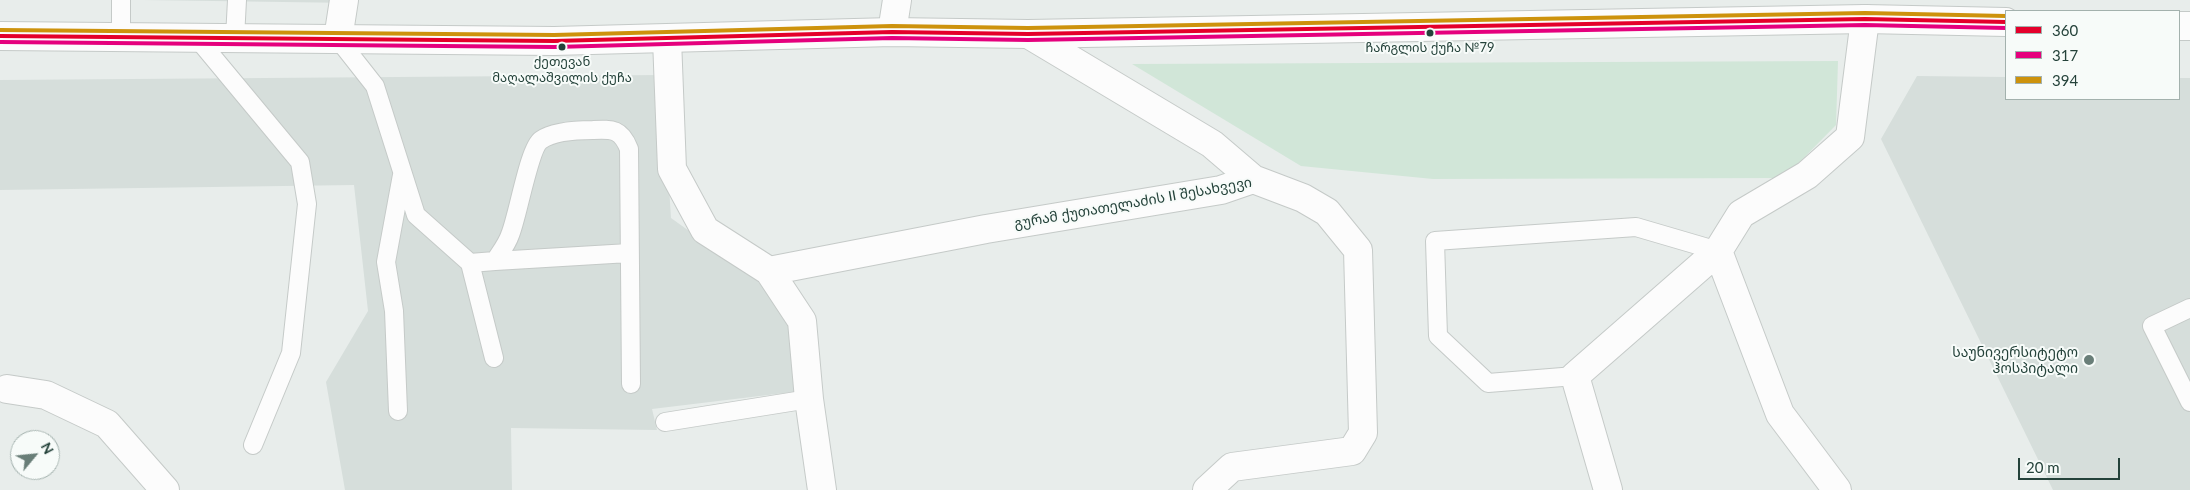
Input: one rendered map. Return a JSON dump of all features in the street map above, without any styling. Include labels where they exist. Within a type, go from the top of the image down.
[{"type":"street","points":[[338,39],[344,0]]},
{"type":"street","points":[[892,32],[898,0]]},
{"type":"street","points":[[0,36],[554,41],[892,32],[1028,34],[1865,19],[2005,22]]},
{"type":"street","points":[[1608,490],[1575,376],[1718,250],[1741,214],[1807,175],[1850,137],[1865,19]]},
{"type":"street","points":[[1028,34],[1212,144],[1253,179]]},
{"type":"street","points":[[667,39],[672,169],[705,230],[769,272],[802,321],[809,399],[822,490]]},
{"type":"street","name":"გურამ ქუთათელაძის II შესახვევი","points":[[769,272],[986,228],[1221,190],[1253,179],[1303,198],[1327,212],[1358,250],[1363,434],[1352,451],[1232,467],[1208,490]]},
{"type":"street","points":[[1718,250],[1780,414],[1838,490]]},
{"type":"street","points":[[7,389],[46,395],[107,424],[165,490]]},
{"type":"lane","points":[[121,0],[121,36]]},
{"type":"lane","points":[[235,38],[237,0]]},
{"type":"lane","points":[[197,38],[300,162],[307,204],[291,354],[253,445]]},
{"type":"lane","points":[[338,39],[375,86],[416,215],[470,263],[494,358]]},
{"type":"lane","points":[[495,261],[510,236],[520,207],[533,151],[539,141],[550,135],[613,129],[624,137],[629,149],[631,384]]},
{"type":"lane","points":[[398,411],[394,311],[386,262],[403,172]]},
{"type":"lane","points":[[1575,376],[1488,383],[1438,336],[1435,241],[1636,226],[1718,250]]},
{"type":"lane","points":[[470,263],[629,253]]},
{"type":"lane","points":[[2190,308],[2152,326],[2190,402]]},
{"type":"lane","points":[[665,422],[809,399]]},
{"type":"shaded area","points":[[143,0],[353,0],[353,3]]},
{"type":"shaded area","points":[[662,75],[671,218],[755,278],[793,324],[801,391],[652,409],[657,430],[511,428],[512,490],[345,490],[326,382],[368,311],[354,185],[0,190],[0,80]]},
{"type":"shaded area","name":"საუნივერსიტეტო ჰოსპიტალი","points":[[1917,76],[2005,77],[2005,100],[2180,100],[2180,78],[2190,78],[2190,490],[2053,490],[1881,139]]},
{"type":"green space","points":[[1838,61],[1836,125],[1784,178],[1433,179],[1301,166],[1132,64]]},
{"type":"transit line","name":"394","points":[[0,30],[554,35],[892,26],[1028,28],[1865,13],[2005,16]]},
{"type":"transit line","name":"360","points":[[0,36],[554,41],[892,32],[1028,34],[1865,19],[2005,22]]},
{"type":"transit line","name":"317","points":[[0,42],[554,47],[892,38],[1028,40],[1865,25],[2005,28]]},
{"type":"place","name":"ჩარგლის ქუჩა №79","points":[[1430,33]]},
{"type":"place","name":"ქეთევან მაღალაშვილის ქუჩა","points":[[562,47]]},
{"type":"place","name":"საუნივერსიტეტო ჰოსპიტალი","points":[[2089,360]]}]
